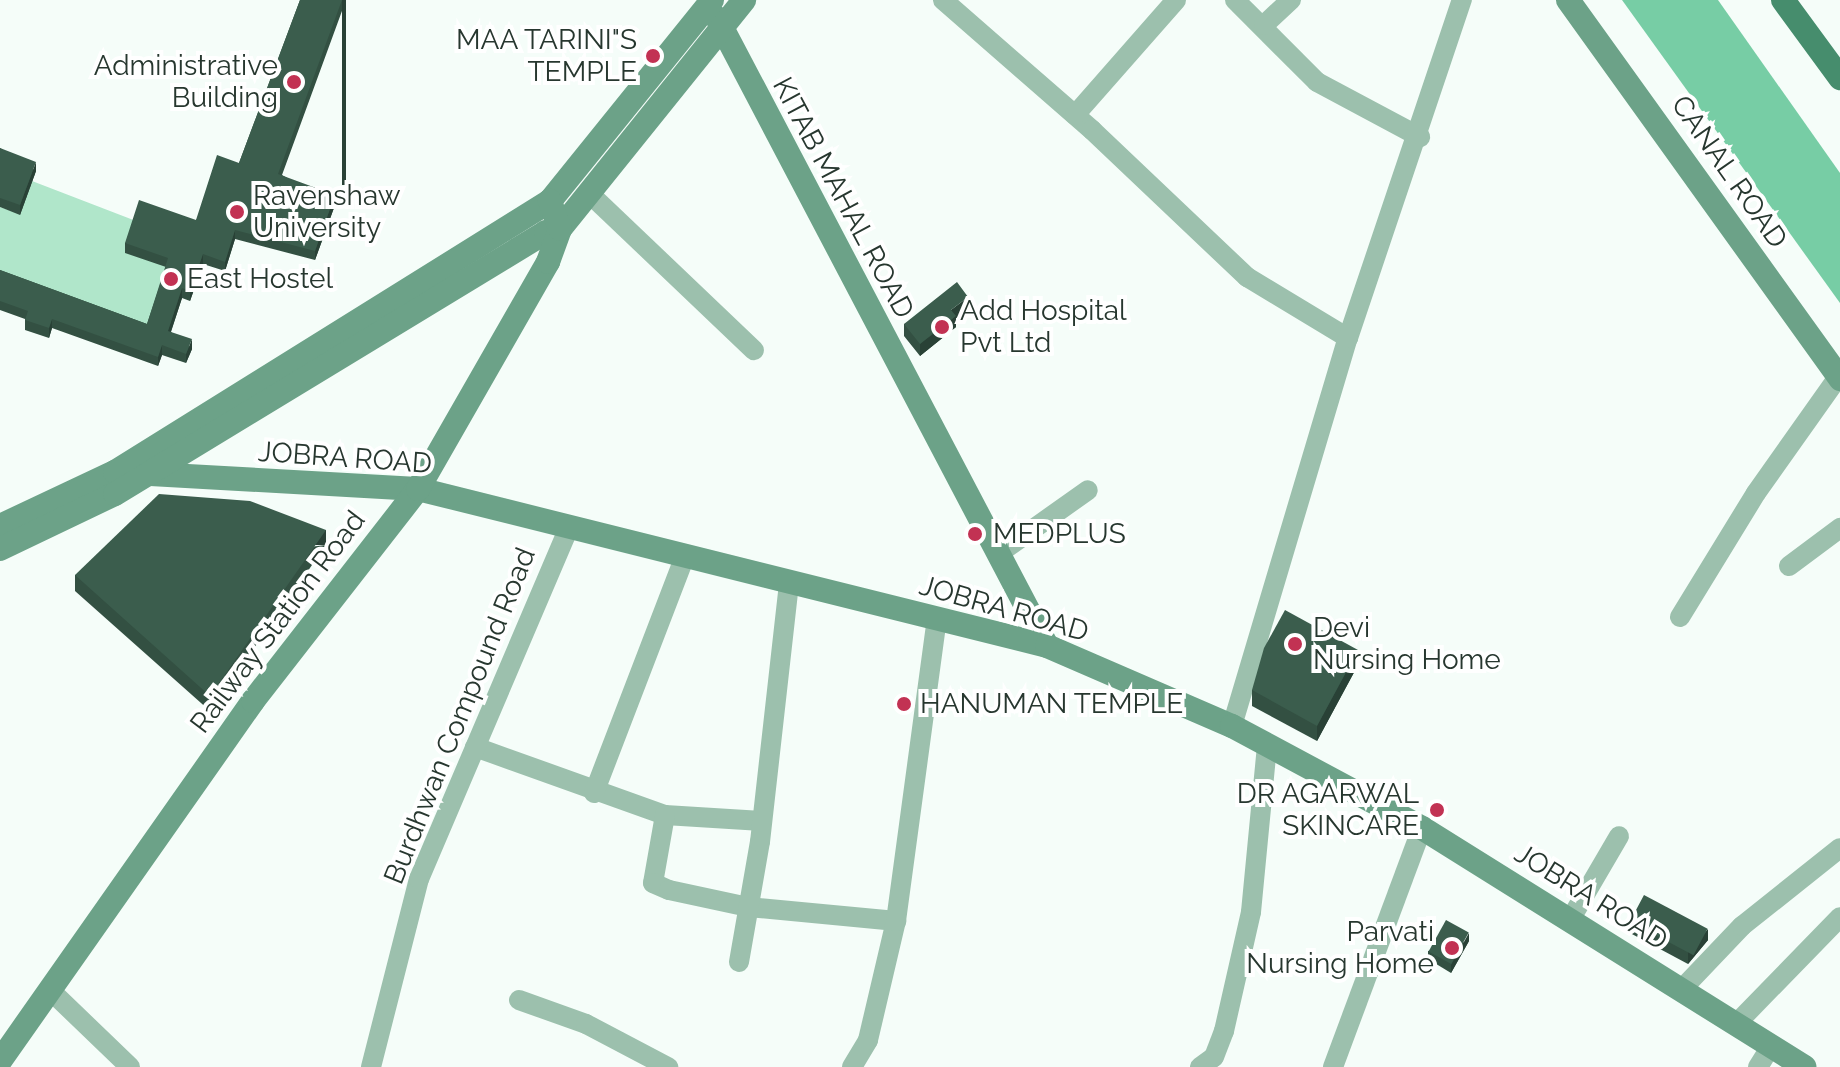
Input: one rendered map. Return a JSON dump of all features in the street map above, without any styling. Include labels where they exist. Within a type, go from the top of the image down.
[{"type":"main road","points":[[1783,0],[1840,78]]},
{"type":"street","points":[[0,549],[144,477],[546,232],[560,229],[591,195],[744,0]]},
{"type":"street","points":[[943,0],[1075,115],[1247,277],[1348,338]]},
{"type":"street","points":[[1075,115],[1176,0]]},
{"type":"street","points":[[1235,0],[1264,25],[1317,82],[1420,137]]},
{"type":"street","points":[[1264,25],[1291,0]]},
{"type":"street","points":[[1232,726],[1348,338],[1420,137],[1462,0]]},
{"type":"street","name":"CANAL ROAD","points":[[1568,0],[1839,378]]},
{"type":"street","points":[[0,526],[115,472],[550,201],[703,4]]},
{"type":"street","name":"KITAB MAHAL ROAD","points":[[703,4],[721,32],[1047,646]]},
{"type":"street","points":[[591,195],[754,350]]},
{"type":"street","points":[[550,201],[560,229]]},
{"type":"street","name":"Railway Station Road","points":[[0,1061],[253,701],[418,489],[548,262],[560,229]]},
{"type":"street","points":[[1680,617],[1756,493],[1839,378]]},
{"type":"street","name":"JOBRA ROAD","points":[[115,472],[144,477],[418,489],[1047,646],[1232,726],[1422,828],[1805,1067]]},
{"type":"street","points":[[998,554],[1088,490]]},
{"type":"street","name":"Burdhwan Compound Road","points":[[371,1067],[419,879],[569,527]]},
{"type":"street","points":[[1789,566],[1840,528]]},
{"type":"street","points":[[594,793],[685,556]]},
{"type":"street","points":[[739,962],[762,821],[789,582]]},
{"type":"street","points":[[852,1067],[868,1040],[896,921],[937,619]]},
{"type":"street","points":[[1200,1067],[1214,1057],[1224,1031],[1251,912],[1267,745]]},
{"type":"street","points":[[475,747],[594,793],[665,815],[762,821]]},
{"type":"street","points":[[665,815],[653,883],[748,907],[896,921]]},
{"type":"street","points":[[1333,1067],[1422,828]]},
{"type":"street","points":[[1570,920],[1619,836]]},
{"type":"street","points":[[1682,989],[1742,926],[1840,848]]},
{"type":"street","points":[[1736,1024],[1840,917]]},
{"type":"street","points":[[50,990],[130,1067]]},
{"type":"street","points":[[519,1000],[586,1024],[668,1067]]},
{"type":"street","points":[[1758,1067],[1771,1046]]},
{"type":"shaded area","points":[[1622,0],[1718,0],[1840,173],[1840,303]]},
{"type":"shaded area","points":[[32,181],[136,221],[169,268],[147,333],[0,280],[0,207],[20,214]]},
{"type":"building","points":[[300,0],[342,0],[278,174],[335,195],[315,251],[235,230],[225,262],[203,254],[190,291],[182,288],[168,331],[192,339],[186,354],[162,345],[158,357],[52,319],[49,328],[25,320],[28,311],[0,301],[0,270],[147,324],[168,258],[125,243],[139,200],[196,220],[217,155],[239,163]]},
{"type":"building","points":[[0,148],[36,162],[20,205],[0,198]]},
{"type":"building","points":[[957,282],[968,297],[951,310],[956,316],[920,344],[904,324]]},
{"type":"building","points":[[159,494],[250,501],[326,530],[210,696],[75,575]]},
{"type":"building","points":[[1285,610],[1358,650],[1317,726],[1252,690],[1264,648]]},
{"type":"building","points":[[1644,895],[1708,929],[1693,955],[1630,921]]},
{"type":"building","points":[[1446,920],[1469,933],[1451,964],[1429,951]]},
{"type":"place","name":"MAA TARINI\"S TEMPLE","points":[[653,56]]},
{"type":"place","name":"Administrative Building","points":[[294,82]]},
{"type":"place","name":"Ravenshaw University","points":[[237,212]]},
{"type":"place","name":"East Hostel","points":[[171,279]]},
{"type":"place","name":"Add Hospital Pvt Ltd","points":[[942,327]]},
{"type":"place","name":"MEDPLUS","points":[[975,534]]},
{"type":"place","name":"Devi Nursing Home","points":[[1295,644]]},
{"type":"place","name":"HANUMAN TEMPLE","points":[[904,704]]},
{"type":"place","name":"DR AGARWAL SKINCARE","points":[[1437,810]]},
{"type":"place","name":"Parvati Nursing Home","points":[[1452,948]]}]
